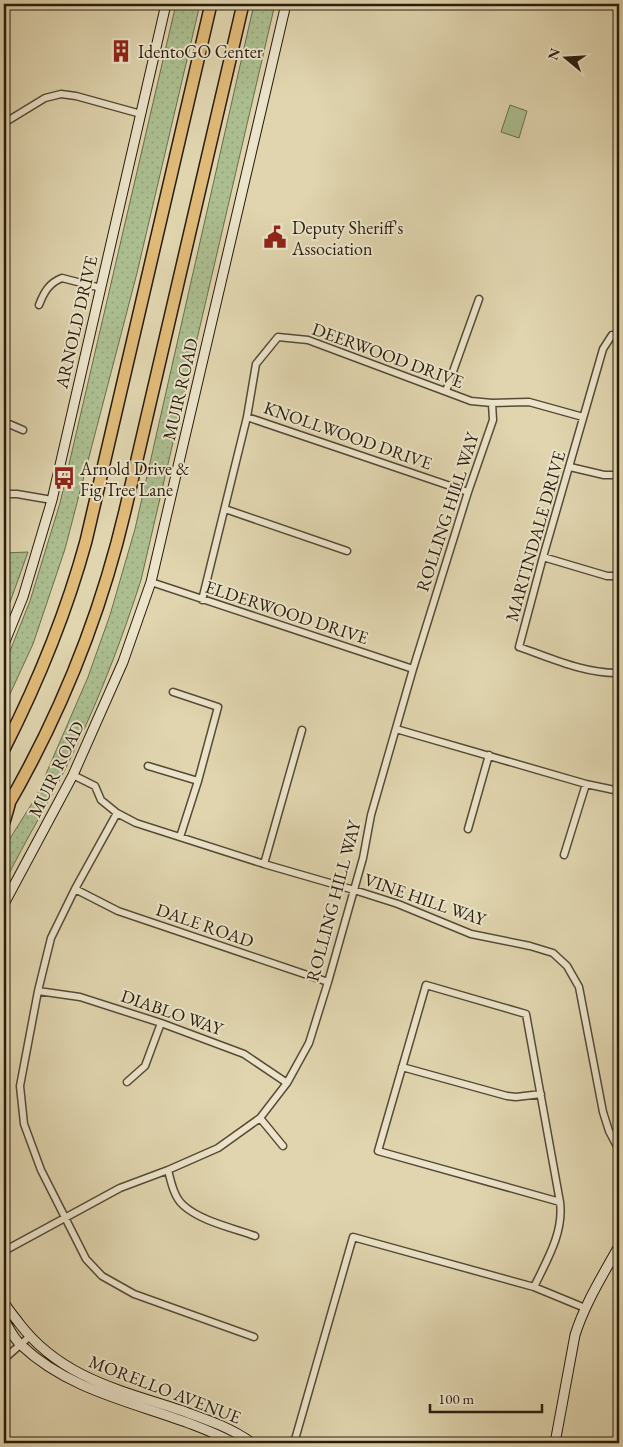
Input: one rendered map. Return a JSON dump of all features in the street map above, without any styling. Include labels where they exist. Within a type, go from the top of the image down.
[{"type":"highway","points":[[4,749],[53,640],[86,542],[211,4]]},
{"type":"highway","points":[[4,812],[43,739],[65,692],[91,628],[112,562],[243,4]]},
{"type":"highway","points":[[4,738],[16,724]]},
{"type":"highway","points":[[4,822],[10,801]]},
{"type":"street","name":"ARNOLD DRIVE","points":[[4,644],[22,597],[52,500],[166,4]]},
{"type":"street","name":"MUIR ROAD","points":[[4,904],[73,775],[123,662],[151,582],[286,4]]},
{"type":"street","points":[[4,123],[45,98],[61,94],[76,96],[141,114]]},
{"type":"street","points":[[39,304],[50,285],[62,278],[101,288]]},
{"type":"street","points":[[446,391],[479,299]]},
{"type":"street","name":"MARTINDALE DRIVE","points":[[616,336],[603,349],[543,556],[520,647],[571,665],[610,674],[619,673]]},
{"type":"street","name":"DEERWOOD DRIVE","points":[[202,600],[247,417],[256,364],[278,337],[308,340],[471,401],[492,403],[529,402],[583,417]]},
{"type":"street","name":"ROLLING HILL WAY","points":[[4,1251],[120,1188],[218,1148],[260,1118],[287,1083],[309,1043],[328,982],[363,858],[371,815],[413,669],[468,492],[493,420],[492,403]]},
{"type":"street","name":"KNOLLWOOD DRIVE","points":[[247,417],[468,492]]},
{"type":"street","points":[[4,424],[9,424],[23,430]]},
{"type":"street","points":[[570,467],[604,475],[619,474]]},
{"type":"street","points":[[4,494],[17,494],[52,500]]},
{"type":"street","points":[[225,509],[347,551]]},
{"type":"street","points":[[543,556],[606,576],[619,576]]},
{"type":"street","name":"ELDERWOOD DRIVE","points":[[151,582],[413,669]]},
{"type":"street","points":[[172,692],[218,708],[180,838]]},
{"type":"street","points":[[396,729],[586,784],[619,791]]},
{"type":"street","points":[[264,864],[302,730]]},
{"type":"street","points":[[468,829],[489,755]]},
{"type":"street","points":[[148,766],[198,781]]},
{"type":"street","name":"VINE HILL WAY","points":[[73,775],[95,786],[102,800],[117,813],[136,823],[398,904],[471,934],[530,946],[553,953],[567,966],[578,987],[604,1112],[609,1131],[619,1150]]},
{"type":"street","points":[[564,855],[586,784]]},
{"type":"street","points":[[117,813],[50,938],[20,1086],[24,1124],[41,1170],[86,1259],[102,1276],[134,1294],[254,1337]]},
{"type":"street","name":"DALE ROAD","points":[[75,889],[118,911],[328,982]]},
{"type":"street","points":[[534,1287],[558,1232],[561,1215],[560,1202],[526,1014],[426,985],[378,1151],[560,1202]]},
{"type":"street","name":"DIABLO WAY","points":[[38,991],[80,997],[161,1023],[244,1054],[287,1083]]},
{"type":"street","points":[[127,1082],[144,1066],[161,1023]]},
{"type":"street","points":[[402,1067],[508,1096],[541,1094]]},
{"type":"street","points":[[260,1118],[283,1146]]},
{"type":"street","points":[[168,1170],[173,1188],[182,1205],[199,1216],[255,1236]]},
{"type":"street","points":[[294,1443],[353,1237],[534,1287],[584,1308]]},
{"type":"street","points":[[555,1443],[575,1335],[584,1308],[619,1246]]},
{"type":"street","name":"MORELLO AVENUE","points":[[4,1302],[29,1337],[54,1358],[79,1374],[101,1384],[234,1431],[252,1443]]},
{"type":"street","name":"MORELLO AVENUE","points":[[4,1320],[20,1344],[71,1380],[103,1394],[204,1429],[234,1443]]},
{"type":"street","points":[[4,1359],[29,1337]]},
{"type":"green space","points":[[176,4],[200,4],[137,273],[65,549],[33,644],[4,707],[4,666],[30,601],[60,503]]},
{"type":"green space","points":[[254,4],[275,4],[141,580],[110,668],[83,732],[65,770],[4,884],[4,848],[36,797],[88,677],[110,615],[135,529]]},
{"type":"green space","points":[[510,105],[527,111],[519,138],[501,132]]},
{"type":"green space","points":[[28,552],[4,619],[4,553]]},
{"type":"place","name":"IdentoGO Center","points":[[121,51]]},
{"type":"place","name":"Deputy Sheriff's Association","points":[[275,237]]},
{"type":"place","name":"Arnold Drive & Fig Tree Lane","points":[[64,478]]}]
